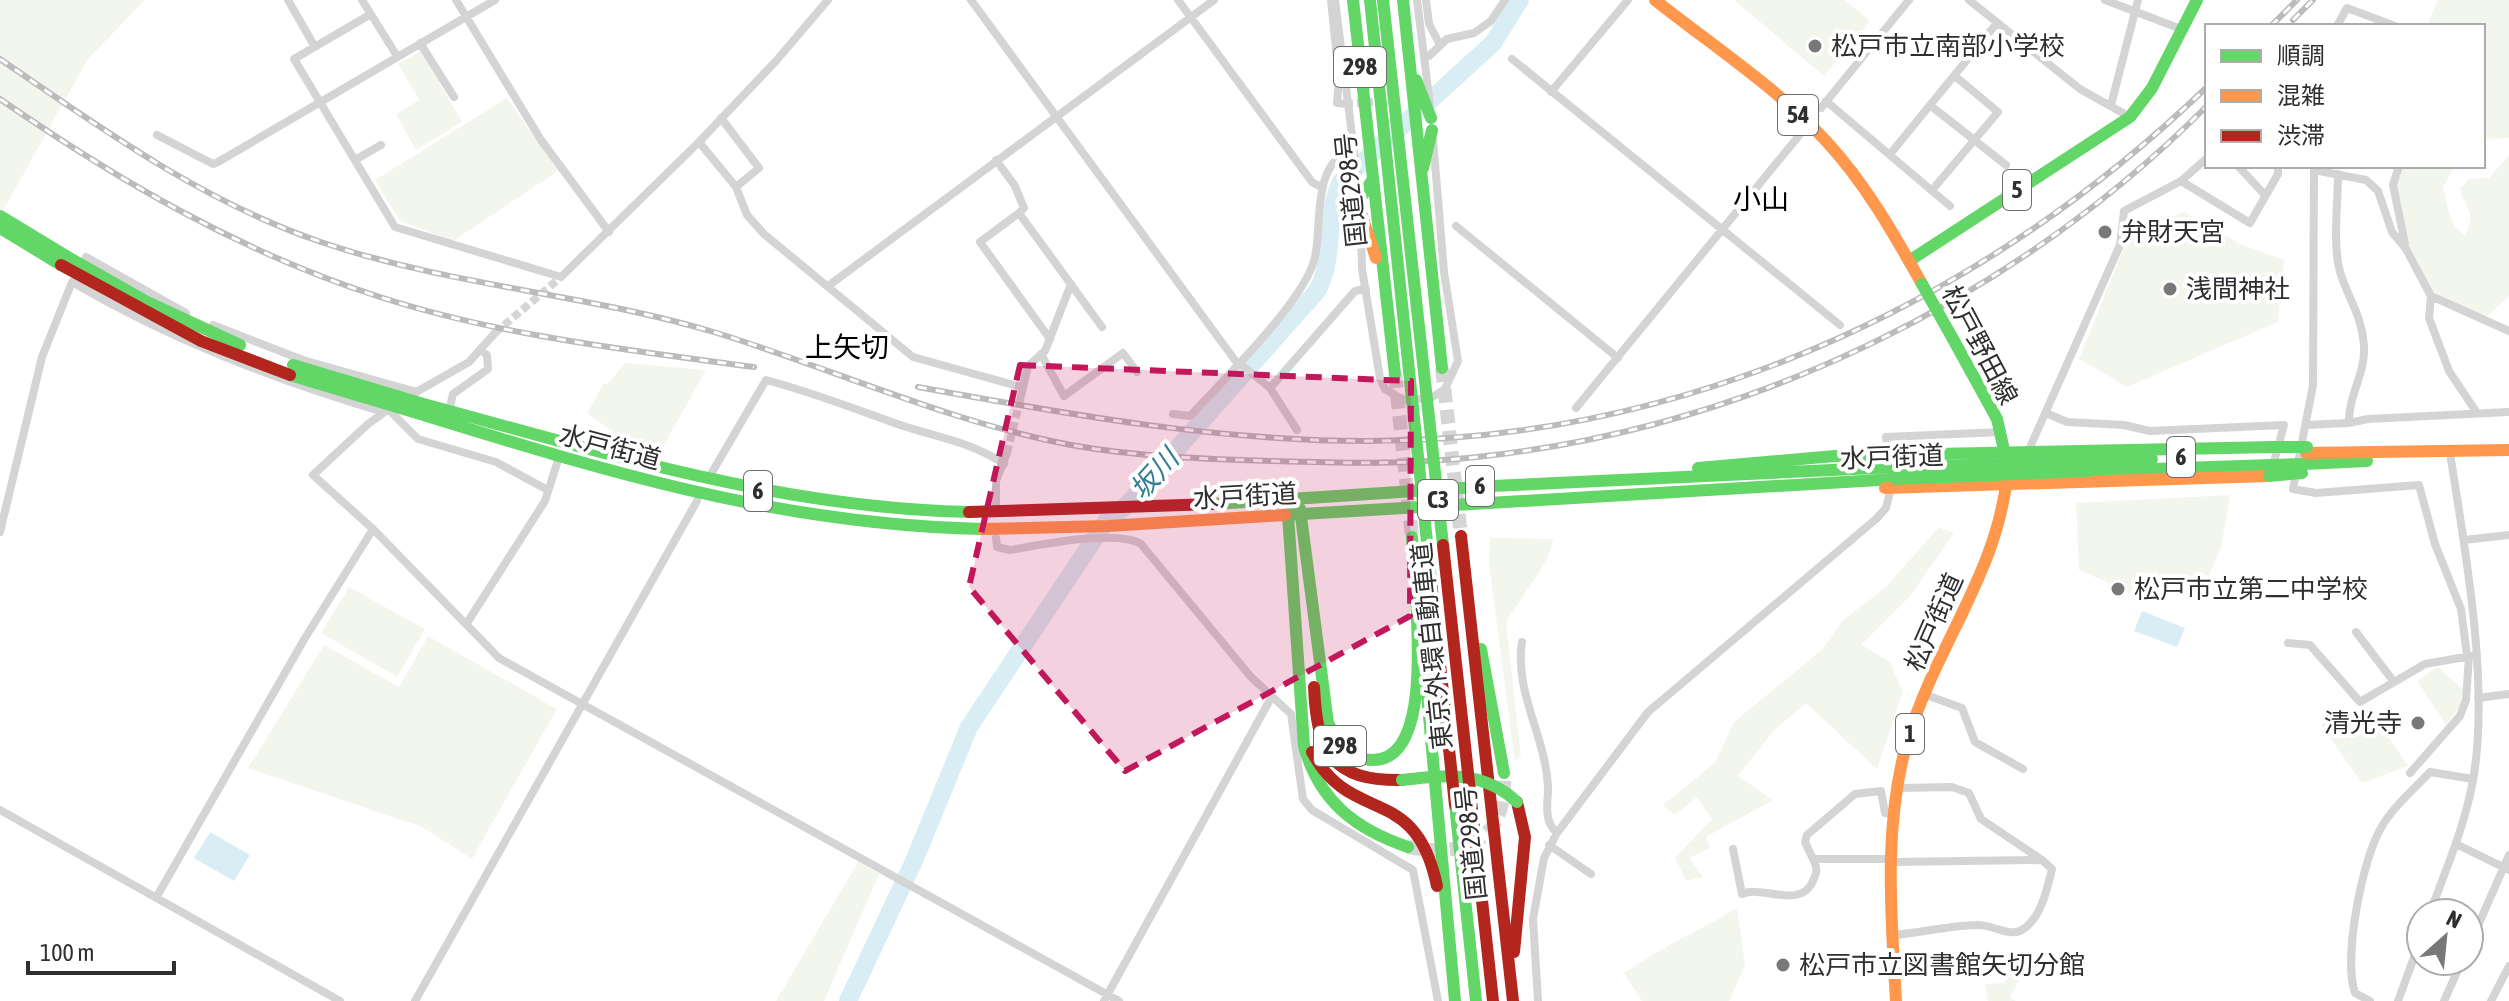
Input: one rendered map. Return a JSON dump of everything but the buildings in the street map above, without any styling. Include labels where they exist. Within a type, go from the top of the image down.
[{"type":"main road","name":"国道298号","points":[[1353,0],[1395,374]]},
{"type":"main road","name":"東京外環自動車道","points":[[1370,0],[1476,1001]]},
{"type":"main road","name":"東京外環自動車道","points":[[1383,0],[1493,1001]]},
{"type":"main road","name":"298","points":[[1403,0],[1408,75]]},
{"type":"main road","name":"54","points":[[1655,0],[1780,99],[1823,138],[1860,183],[1909,261]]},
{"type":"main road","name":"5","points":[[1909,261],[2130,117],[2152,88],[2197,0]]},
{"type":"main road","points":[[1408,75],[1421,88],[1431,124],[1422,178]]},
{"type":"main road","name":"298","points":[[1421,88],[1417,141],[1442,368]]},
{"type":"main road","points":[[1373,179],[1360,199],[1370,247],[1382,269]]},
{"type":"main road","name":"水戸街道","points":[[0,216],[33,242],[140,311],[204,342],[267,366],[704,479],[777,494],[916,510],[1005,514],[1667,476],[1896,473],[2339,457],[2419,459],[2450,453],[2509,450]]},
{"type":"main road","name":"水戸街道","points":[[0,228],[33,242]]},
{"type":"main road","name":"松戸野田線","points":[[1909,261],[2001,432],[2006,452]]},
{"type":"main road","name":"水戸街道","points":[[418,403],[559,457],[702,495],[831,519],[911,526],[1093,527],[1896,473]]},
{"type":"main road","points":[[1667,476],[1726,463],[2006,452],[2273,460]]},
{"type":"main road","name":"松戸街道","points":[[1896,1001],[1891,860],[1895,815],[1908,741],[1998,529],[2007,485],[2006,452]]},
{"type":"main road","points":[[1689,487],[1723,494],[2007,485],[2273,460],[2339,457]]},
{"type":"main road","name":"298","points":[[1294,499],[1303,515],[1314,627],[1331,732],[1352,756],[1363,760],[1384,759],[1402,745],[1414,712],[1416,583]]},
{"type":"main road","name":"298","points":[[1294,499],[1288,515],[1310,772],[1324,797],[1362,828],[1408,847]]},
{"type":"main road","name":"国道298号","points":[[1461,536],[1500,906],[1516,1001]]},
{"type":"main road","name":"国道298号","points":[[1412,537],[1444,910]]},
{"type":"main road","name":"298","points":[[1466,570],[1504,773]]},
{"type":"main road","name":"298","points":[[1314,627],[1315,723],[1326,754],[1341,770],[1361,779],[1402,780],[1474,775],[1498,785],[1517,802],[1525,837],[1516,903],[1516,1001]]},
{"type":"main road","name":"298","points":[[1305,733],[1317,764],[1335,787],[1347,795],[1396,814],[1419,834],[1444,910],[1454,1001]]},
{"type":"street","points":[[288,0],[315,47]]},
{"type":"street","points":[[362,0],[397,56]]},
{"type":"street","points":[[456,0],[541,140],[609,232]]},
{"type":"street","points":[[157,135],[213,164],[495,0]]},
{"type":"street","points":[[371,14],[294,59],[395,227],[561,277],[699,142],[776,61],[828,0]]},
{"type":"street","points":[[971,0],[1238,363],[1270,388],[1297,430]]},
{"type":"street","points":[[1178,0],[1312,182],[1321,187]]},
{"type":"street","points":[[828,286],[1214,0]]},
{"type":"street","points":[[1333,0],[1339,78],[1336,99],[1337,103],[1345,104]]},
{"type":"street","points":[[1333,0],[1355,147],[1366,289],[1385,389],[1403,400],[1431,398],[1445,389],[1455,371],[1457,347],[1444,272],[1431,124]]},
{"type":"street","points":[[1417,0],[1421,88]]},
{"type":"street","points":[[1426,0],[1429,24],[1439,43]]},
{"type":"street","points":[[1429,56],[1439,43],[1474,33],[1498,14],[1505,0]]},
{"type":"street","points":[[1551,92],[1628,0]]},
{"type":"street","points":[[1909,0],[1824,105],[1891,153],[1950,206]]},
{"type":"street","points":[[1969,0],[2080,89],[2130,117]]},
{"type":"street","points":[[2105,0],[2181,29]]},
{"type":"street","points":[[2111,105],[2138,0]]},
{"type":"street","points":[[2338,24],[2347,8],[2390,24]]},
{"type":"street","points":[[1891,153],[1997,23]]},
{"type":"street","points":[[420,43],[454,97]]},
{"type":"street","points":[[1512,59],[1840,325]]},
{"type":"street","points":[[1373,102],[1408,75]]},
{"type":"street","points":[[1933,189],[1998,112],[1955,76]]},
{"type":"street","points":[[1931,106],[2006,165]]},
{"type":"street","points":[[721,118],[759,168],[736,187]]},
{"type":"street","points":[[1576,408],[1797,138]]},
{"type":"street","points":[[699,142],[736,187],[747,215],[764,234],[913,357],[1021,391],[1028,366],[1041,354],[1050,339],[1071,284]]},
{"type":"street","points":[[355,160],[381,145]]},
{"type":"street","points":[[1173,414],[1190,416],[1238,363],[1306,278],[1315,257],[1321,187],[1345,152],[1355,147]]},
{"type":"street","points":[[996,160],[1015,186],[1024,208],[980,242],[1050,339]]},
{"type":"street","points":[[2124,212],[2181,181],[2205,160]]},
{"type":"street","points":[[2240,168],[2265,195]]},
{"type":"street","points":[[2181,181],[2250,223],[2278,174],[2278,168]]},
{"type":"street","points":[[2436,897],[2456,844],[2473,779],[2478,698],[2461,609],[2435,544],[2419,485],[2299,492],[2293,489],[2313,385],[2314,168],[2366,180],[2378,191],[2392,232],[2406,249],[2431,296],[2429,318],[2449,371],[2477,413]]},
{"type":"street","points":[[2399,168],[2394,194],[2406,249]]},
{"type":"street","points":[[2338,174],[2339,268],[2358,310],[2364,348],[2360,375],[2348,402],[2349,423]]},
{"type":"street","points":[[2007,485],[2028,452],[2120,245],[2125,201]]},
{"type":"street","points":[[1019,213],[1102,327]]},
{"type":"street","points":[[1456,226],[1618,358]]},
{"type":"street","points":[[86,257],[171,305],[226,331],[418,403]]},
{"type":"street","points":[[0,532],[42,357],[72,282],[168,335],[235,364],[386,410],[418,439],[496,462],[544,488]]},
{"type":"street","points":[[1270,388],[1355,291],[1366,289]]},
{"type":"street","points":[[2431,296],[2509,331]]},
{"type":"street","points":[[495,333],[469,362],[418,403],[386,410],[313,475],[373,529],[499,658],[1106,998],[1119,1001]]},
{"type":"street","points":[[449,411],[453,394],[488,369],[487,355],[481,350]]},
{"type":"street","points":[[1041,354],[1064,396],[1123,353],[1137,372]]},
{"type":"street","points":[[711,474],[766,380],[812,392],[901,425],[981,449],[1004,464]]},
{"type":"street","points":[[2306,425],[2509,412]]},
{"type":"street","points":[[2046,413],[2067,422],[2124,425],[2150,431],[2284,425],[2273,460]]},
{"type":"street","points":[[1888,451],[1886,437],[2001,432]]},
{"type":"street","points":[[996,506],[996,481],[1007,453]]},
{"type":"street","points":[[2410,773],[2460,716],[2466,700],[2470,656],[2464,540],[2450,453]]},
{"type":"street","points":[[467,623],[545,501],[559,457]]},
{"type":"street","points":[[1538,1001],[1533,919],[1536,891],[1549,845],[1557,833],[1648,712],[1876,519],[1886,508],[1890,492]]},
{"type":"street","points":[[415,1001],[697,501]]},
{"type":"street","points":[[156,898],[305,638],[373,529]]},
{"type":"street","points":[[2464,540],[2509,536]]},
{"type":"street","points":[[996,538],[997,547],[1010,550],[1114,539],[1133,539],[1141,544],[1271,698],[1291,714],[1301,792],[1312,810],[1413,870],[1438,1001]]},
{"type":"street","points":[[2356,632],[2394,682]]},
{"type":"street","points":[[1522,642],[1520,672],[1545,764],[1547,817],[1557,833]]},
{"type":"street","points":[[2288,643],[2310,645],[2360,702],[2425,664],[2470,656]]},
{"type":"street","points":[[2478,698],[2509,694]]},
{"type":"street","points":[[1926,695],[1962,708],[1975,742],[2023,769]]},
{"type":"street","points":[[1106,998],[1271,698]]},
{"type":"street","points":[[2370,1001],[2355,993],[2350,966],[2369,859],[2381,827],[2430,772],[2473,779]]},
{"type":"street","points":[[1893,935],[1978,925],[2012,932],[2022,930],[2035,916],[2052,869],[1981,819],[1969,793],[1952,787],[1900,788]]},
{"type":"street","points":[[1733,849],[1742,894],[1750,891],[1799,894],[1809,888],[1816,876],[1805,842],[1807,835],[1855,794],[1881,791],[1885,813],[1895,815]]},
{"type":"street","points":[[0,810],[340,1001]]},
{"type":"street","points":[[2456,844],[2506,869]]},
{"type":"street","points":[[1549,845],[1591,874]]},
{"type":"street","points":[[2485,913],[2506,869],[2509,855]]},
{"type":"street","points":[[1813,859],[2042,860]]},
{"type":"street","points":[[2491,1001],[2509,966]]},
{"type":"street","points":[[2398,1001],[2407,977]]},
{"type":"street","points":[[2444,1001],[2455,977]]},
{"type":"highlighted area","points":[[1020,365],[1411,381],[1410,616],[1125,771],[969,587]]},
{"type":"shaded area","points":[[0,0],[145,0],[88,59],[0,216]]},
{"type":"shaded area","name":"松戸市立南部小学校","points":[[1734,0],[1845,0],[1870,21],[1824,76]]},
{"type":"shaded area","points":[[2438,0],[2509,0],[2509,138],[2485,139],[2485,24],[2428,24]]},
{"type":"shaded area","points":[[421,51],[462,122],[416,150],[396,114],[419,100],[398,64]]},
{"type":"shaded area","points":[[507,98],[558,171],[453,241],[400,221],[375,180]]},
{"type":"shaded area","points":[[2509,155],[2509,296],[2485,318],[2432,291],[2403,233],[2393,176],[2396,168],[2454,168],[2443,187],[2452,220],[2465,235],[2470,215],[2460,189],[2469,179],[2489,178]]},
{"type":"shaded area","points":[[2184,212],[2240,244],[2284,260],[2278,322],[2127,387],[2079,359],[2130,232]]},
{"type":"shaded area","points":[[625,363],[706,370],[660,452],[626,441],[587,413],[604,383],[608,384]]},
{"type":"shaded area","points":[[2230,495],[2221,548],[2201,593],[2171,582],[2159,605],[2079,570],[2076,503]]},
{"type":"shaded area","points":[[1939,527],[1954,533],[1910,596],[1861,645],[1890,662],[1903,692],[1877,769],[1806,703],[1775,729],[1738,776],[1773,800],[1706,837],[1710,848],[1689,858],[1703,877],[1686,881],[1675,858],[1712,819],[1697,797],[1675,815],[1663,805],[1715,763],[1734,722],[1822,650],[1843,620],[1885,588]]},
{"type":"shaded area","points":[[1490,538],[1554,539],[1546,562],[1506,622],[1521,756],[1515,762],[1489,563]]},
{"type":"shaded area","points":[[349,587],[425,629],[397,677],[321,633]]},
{"type":"shaded area","points":[[428,636],[557,709],[472,859],[422,827],[248,768],[324,645],[399,687]]},
{"type":"shaded area","points":[[2437,667],[2462,688],[2461,705],[2446,725],[2417,681]]},
{"type":"shaded area","points":[[2343,706],[2361,717],[2372,711],[2408,766],[2362,783],[2321,725]]},
{"type":"shaded area","points":[[858,862],[879,874],[824,1001],[776,1001]]},
{"type":"shaded area","points":[[1737,908],[1745,965],[1729,1001],[1642,1001],[1624,973]]},
{"type":"shaded area","points":[[2012,973],[2020,978],[2010,997],[2016,1001],[1988,1001],[1985,984],[2004,983]]},
{"type":"water","points":[[2142,611],[2185,628],[2177,647],[2134,631]]},
{"type":"water","points":[[210,832],[250,855],[234,881],[194,858]]},
{"type":"waterway","name":"坂川","points":[[848,1001],[914,861],[969,727],[1107,520],[1128,504],[1317,291],[1326,265],[1333,209],[1341,182],[1493,43],[1520,0]]},
{"type":"tunnel","points":[[1345,104],[1373,102]]},
{"type":"tunnel","points":[[1797,138],[1821,108]]},
{"type":"tunnel","points":[[495,333],[561,277]]},
{"type":"tunnel","points":[[1442,368],[1461,536]]},
{"type":"tunnel","points":[[1395,374],[1412,537]]},
{"type":"tunnel","points":[[1007,453],[1021,396]]},
{"type":"tunnel","points":[[1408,847],[1449,850],[1480,839],[1491,829],[1499,814],[1504,773]]},
{"type":"railway","points":[[2273,24],[2297,0]]},
{"type":"railway","points":[[2293,20],[2313,0]]},
{"type":"railway","points":[[0,59],[115,137],[194,185],[278,226],[370,257],[619,309],[717,333],[981,423],[1071,445],[1172,457],[1324,462],[1452,460],[1579,442],[1679,417],[1777,384],[1872,343],[1963,295],[2049,239],[2131,176],[2205,108]]},
{"type":"railway","points":[[918,387],[1141,424],[1310,440],[1367,441],[1485,435],[1600,416],[1713,386],[1821,346],[1925,295],[2025,234],[2119,165],[2205,89]]},
{"type":"railway","points":[[0,99],[90,158],[183,212],[230,237],[329,279],[426,311],[519,332],[754,367]]},
{"type":"traffic: fast","points":[[1353,0],[1395,374]]},
{"type":"traffic: fast","points":[[1370,0],[1431,580]]},
{"type":"traffic: fast","points":[[1383,0],[1443,545]]},
{"type":"traffic: fast","points":[[1403,0],[1442,368]]},
{"type":"traffic: fast","points":[[1909,261],[2130,117],[2152,88],[2197,0]]},
{"type":"traffic: fast","points":[[1416,80],[1431,118]]},
{"type":"traffic: fast","points":[[1423,168],[1432,130]]},
{"type":"traffic: fast","points":[[1360,199],[1373,179]]},
{"type":"traffic: fast","points":[[0,216],[66,256]]},
{"type":"traffic: fast","points":[[0,228],[61,265]]},
{"type":"traffic: fast","points":[[66,256],[147,302],[240,345]]},
{"type":"traffic: fast","points":[[1922,284],[1953,339]]},
{"type":"traffic: fast","points":[[1953,339],[1997,419],[2006,459]]},
{"type":"traffic: fast","points":[[293,365],[420,403]]},
{"type":"traffic: fast","points":[[290,375],[417,413]]},
{"type":"traffic: fast","points":[[420,403],[624,458],[760,489],[898,508],[969,512]]},
{"type":"traffic: fast","points":[[417,413],[627,475],[696,492],[836,517],[983,529]]},
{"type":"traffic: fast","points":[[1698,468],[1835,456],[2274,447]]},
{"type":"traffic: fast","points":[[2274,447],[2307,447]]},
{"type":"traffic: fast","points":[[2088,461],[2152,459]]},
{"type":"traffic: fast","points":[[2304,464],[2367,461]]},
{"type":"traffic: fast","points":[[1896,467],[2084,462]]},
{"type":"traffic: fast","points":[[2272,465],[2303,464]]},
{"type":"traffic: fast","points":[[2092,471],[2272,465]]},
{"type":"traffic: fast","points":[[1214,504],[1492,486],[1896,467]]},
{"type":"traffic: fast","points":[[1896,479],[2089,471]]},
{"type":"traffic: fast","points":[[2269,476],[2302,473]]},
{"type":"traffic: fast","points":[[1285,515],[1896,479]]},
{"type":"traffic: fast","points":[[1291,506],[1288,515],[1304,746],[1319,782],[1342,810],[1372,831],[1408,847]]},
{"type":"traffic: fast","points":[[1300,509],[1328,723],[1346,748],[1358,757],[1373,760],[1392,754],[1405,738],[1417,686],[1416,583]]},
{"type":"traffic: fast","points":[[1412,537],[1416,590]]},
{"type":"traffic: fast","points":[[1481,649],[1504,773]]},
{"type":"traffic: fast","points":[[1423,651],[1455,1001]]},
{"type":"traffic: fast","points":[[1402,780],[1463,777],[1491,784],[1517,802]]},
{"type":"traffic: fast","points":[[1455,805],[1476,1001]]},
{"type":"traffic: slow","points":[[1655,0],[1765,85],[1826,141],[1866,192],[1922,284]]},
{"type":"traffic: slow","points":[[1360,210],[1376,258]]},
{"type":"traffic: slow","points":[[2306,453],[2509,450]]},
{"type":"traffic: slow","points":[[1885,488],[2269,476]]},
{"type":"traffic: slow","points":[[1896,1001],[1891,869],[1900,771],[1908,739],[1933,673],[1991,546],[2007,477]]},
{"type":"traffic: slow","points":[[983,529],[1108,526],[1285,515]]},
{"type":"traffic: jam","points":[[61,265],[201,341],[290,375]]},
{"type":"traffic: jam","points":[[969,512],[1214,504]]},
{"type":"traffic: jam","points":[[1461,536],[1513,1001]]},
{"type":"traffic: jam","points":[[1443,545],[1493,1001]]},
{"type":"traffic: jam","points":[[1431,580],[1455,805]]},
{"type":"traffic: jam","points":[[1314,687],[1319,730],[1333,759],[1359,775],[1402,780]]},
{"type":"traffic: jam","points":[[1312,752],[1328,775],[1345,790],[1398,817],[1414,831],[1427,853],[1437,886]]},
{"type":"traffic: jam","points":[[1514,952],[1525,837],[1517,802]]},
{"type":"place","name":"松戸市立南部小学校","points":[[1815,46]]},
{"type":"place","name":"弁財天宮","points":[[2105,232]]},
{"type":"place","name":"浅間神社","points":[[2170,289]]},
{"type":"place","name":"松戸市立第二中学校","points":[[2118,589]]},
{"type":"place","name":"清光寺","points":[[2418,723]]},
{"type":"place","name":"松戸市立図書館矢切分館","points":[[1783,965]]},
{"type":"district","name":"小山","points":[[1761,199]]},
{"type":"district","name":"上矢切","points":[[847,347]]}]
